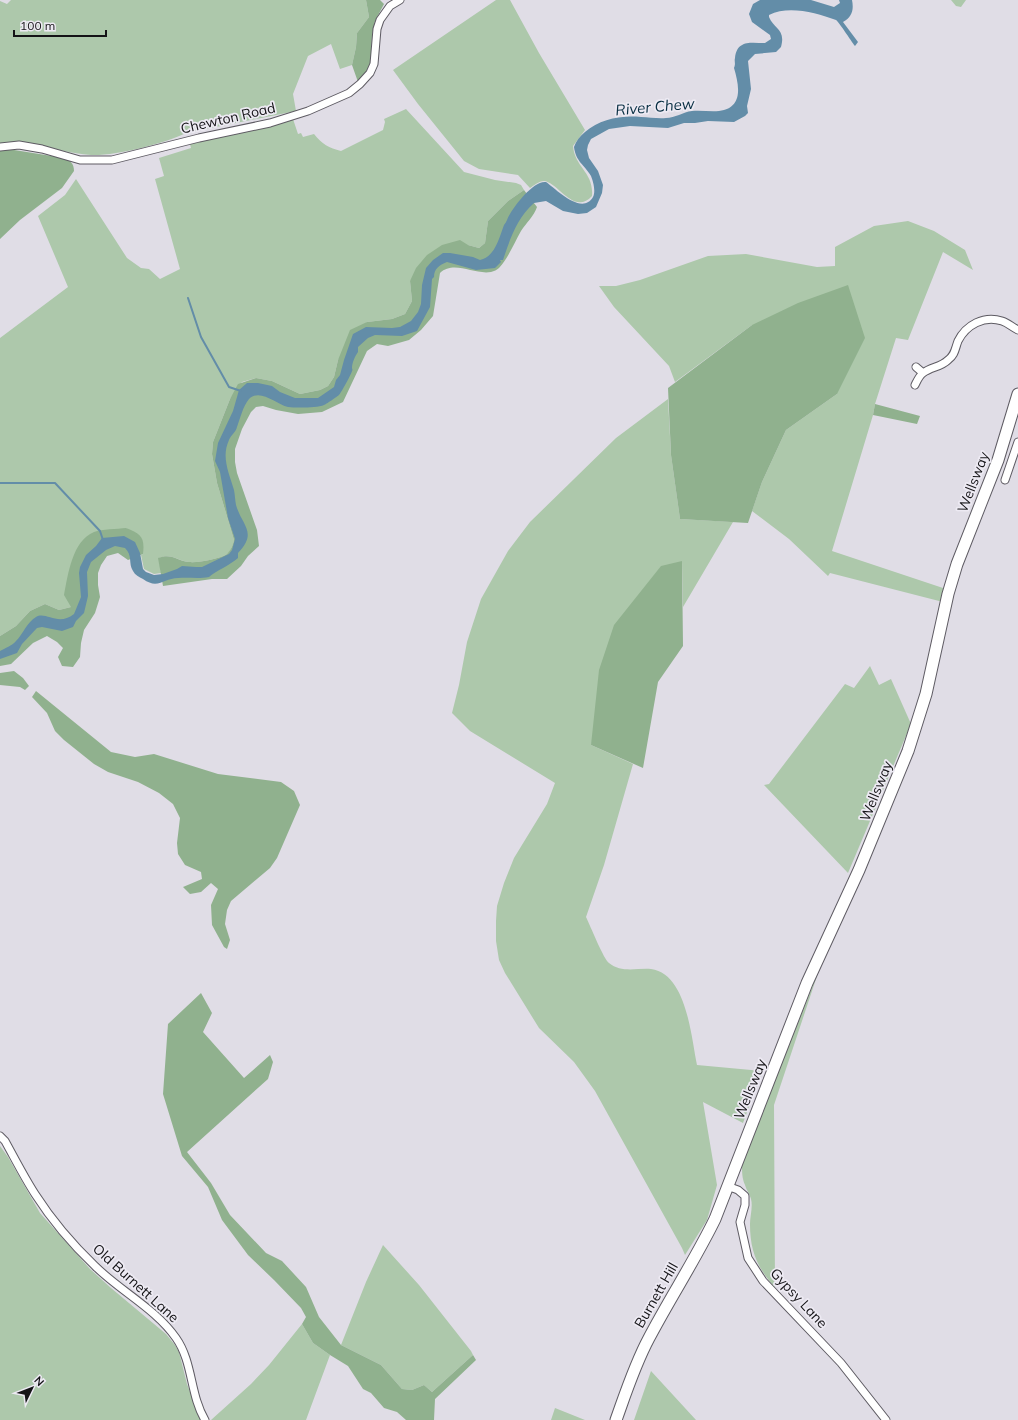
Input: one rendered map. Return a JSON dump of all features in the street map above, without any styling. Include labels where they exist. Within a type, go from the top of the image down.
[{"type":"main road","name":"Wellsway","points":[[727,1186],[807,983],[859,870],[908,751],[926,694],[948,594],[957,564],[998,460],[1018,394]]},
{"type":"main road","name":"Burnett Hill","points":[[616,1420],[633,1373],[648,1339],[702,1246],[715,1219],[727,1186]]},
{"type":"street","name":"Chewton Road","points":[[0,147],[19,145],[42,149],[80,160],[112,160],[264,124],[308,111],[349,93],[367,76],[376,57],[376,40],[379,24],[388,4],[400,0]]},
{"type":"street","points":[[915,385],[923,373],[942,365],[950,359],[962,336],[970,326],[975,323],[993,319],[1007,323],[1018,330]]},
{"type":"street","points":[[916,367],[923,373]]},
{"type":"street","points":[[1004,480],[1018,442]]},
{"type":"street","name":"Old Burnett Lane","points":[[0,1136],[5,1141],[35,1194],[50,1216],[95,1266],[163,1322],[176,1338],[185,1353],[194,1393],[206,1420]]},
{"type":"street","name":"Gypsy Lane","points":[[727,1186],[738,1190],[745,1196],[745,1205],[740,1222],[743,1238],[748,1258],[763,1281],[841,1363],[886,1420]]},
{"type":"green space","points":[[11,0],[366,0],[369,17],[357,33],[352,65],[340,69],[331,44],[308,56],[293,94],[296,111],[186,133],[165,141],[113,154],[91,155],[34,145],[0,144],[0,1],[7,4]]},
{"type":"green space","points":[[366,0],[380,0],[384,4],[375,21],[372,35],[371,61],[366,72],[358,82],[352,65],[357,33],[369,17]]},
{"type":"green space","points":[[496,0],[510,0],[539,53],[585,130],[573,146],[577,160],[587,175],[592,188],[592,196],[585,201],[579,202],[573,200],[544,181],[530,188],[518,175],[479,169],[464,161],[418,104],[393,70]]},
{"type":"green space","points":[[951,0],[966,0],[961,7],[956,6]]},
{"type":"green space","points":[[406,109],[464,172],[495,180],[516,183],[521,185],[524,190],[508,201],[488,221],[485,243],[479,248],[468,245],[410,281],[412,301],[405,314],[392,319],[367,322],[338,360],[334,377],[328,386],[320,390],[300,394],[272,381],[256,378],[242,382],[230,399],[213,442],[212,454],[217,483],[234,540],[232,548],[227,554],[214,559],[193,562],[167,556],[159,558],[161,573],[154,574],[144,569],[141,555],[143,554],[126,528],[71,607],[59,610],[45,604],[30,611],[16,626],[0,636],[0,338],[68,287],[38,216],[65,195],[76,179],[127,258],[141,268],[149,269],[160,279],[180,269],[155,179],[164,176],[159,158],[191,148],[190,144],[293,119],[298,134],[301,133],[303,137],[314,134],[326,145],[341,151],[383,130],[385,122],[384,119]]},
{"type":"green space","points":[[8,149],[64,158],[72,163],[74,171],[62,188],[20,220],[0,239],[0,151]]},
{"type":"green space","points":[[524,190],[537,207],[499,268],[491,272],[478,272],[451,268],[440,273],[433,316],[421,330],[409,340],[388,346],[377,344],[367,351],[343,402],[322,412],[298,414],[263,406],[256,407],[251,412],[242,429],[235,449],[235,462],[237,473],[257,530],[259,546],[227,579],[212,579],[163,586],[158,558],[167,556],[189,562],[203,561],[219,558],[227,554],[232,546],[234,540],[217,483],[212,454],[213,442],[230,399],[238,384],[256,378],[272,381],[300,394],[320,390],[328,386],[334,377],[338,360],[350,330],[367,322],[392,319],[405,314],[412,301],[410,281],[416,268],[427,255],[442,245],[460,240],[468,245],[479,248],[485,243],[488,221],[508,201]]},
{"type":"green space","points":[[908,221],[934,231],[965,250],[973,270],[943,252],[908,340],[896,338],[832,551],[943,588],[943,602],[830,573],[828,576],[789,539],[752,511],[762,482],[786,430],[837,394],[752,325],[675,382],[669,366],[614,307],[599,286],[616,286],[640,280],[708,256],[746,254],[817,267],[835,266],[835,247],[874,226]]},
{"type":"green space","points":[[848,285],[865,338],[837,394],[786,430],[762,482],[748,523],[680,519],[671,455],[668,388],[752,325],[798,303]]},
{"type":"green space","points":[[668,399],[671,455],[680,519],[733,522],[683,607],[682,561],[591,745],[633,764],[604,865],[586,917],[609,963],[624,969],[651,969],[663,973],[673,982],[680,994],[685,1008],[697,1065],[762,1071],[743,1123],[703,1102],[717,1185],[707,1220],[685,1255],[595,1091],[574,1062],[539,1028],[505,973],[499,960],[496,941],[496,921],[497,906],[504,883],[514,858],[547,804],[555,783],[470,731],[452,713],[467,642],[481,599],[508,551],[530,522],[616,438]]},
{"type":"green space","points":[[875,404],[920,416],[917,424],[873,415]]},
{"type":"green space","points":[[126,528],[135,532],[141,537],[143,554],[128,560],[118,553],[107,556],[101,565],[98,573],[100,597],[95,613],[84,630],[80,657],[73,667],[62,666],[58,657],[63,648],[47,636],[33,643],[11,664],[0,666],[0,636],[16,626],[30,611],[45,604],[59,610],[71,607],[64,595],[69,569],[76,551],[87,536],[97,531]]},
{"type":"green space","points":[[682,561],[683,646],[658,682],[643,768],[591,745],[599,670],[614,625],[661,566]]},
{"type":"green space","points":[[870,666],[879,685],[891,679],[911,724],[848,873],[764,785],[769,784],[845,684],[854,688]]},
{"type":"green space","points":[[14,671],[23,678],[29,686],[25,690],[20,687],[0,685],[0,673]]},
{"type":"green space","points":[[36,691],[111,752],[135,757],[154,754],[218,774],[281,782],[294,791],[300,805],[277,858],[270,868],[231,901],[227,910],[225,924],[230,940],[227,949],[224,947],[212,925],[211,905],[218,889],[211,883],[201,892],[190,894],[183,887],[202,879],[201,872],[185,865],[178,854],[177,843],[180,818],[173,804],[159,793],[138,782],[108,772],[94,764],[64,740],[55,731],[47,713],[32,697]]},
{"type":"green space","points":[[819,970],[774,1105],[775,1288],[759,1266],[753,1251],[750,1234],[752,1202],[743,1180],[742,1164]]},
{"type":"green space","points":[[201,993],[212,1013],[203,1032],[244,1078],[270,1055],[273,1062],[268,1079],[187,1152],[211,1183],[230,1215],[266,1253],[282,1261],[306,1287],[319,1317],[341,1345],[381,1365],[402,1389],[412,1390],[424,1385],[432,1392],[473,1355],[476,1360],[435,1399],[434,1420],[406,1420],[397,1412],[384,1408],[371,1393],[363,1389],[348,1366],[313,1343],[302,1324],[306,1317],[301,1308],[248,1255],[222,1220],[208,1187],[182,1156],[163,1094],[168,1024]]},
{"type":"green space","points":[[0,1146],[8,1157],[40,1213],[90,1269],[166,1334],[175,1345],[179,1352],[187,1384],[201,1420],[0,1420]]},
{"type":"green space","points":[[383,1245],[419,1285],[473,1355],[432,1392],[424,1385],[412,1390],[402,1389],[381,1365],[341,1345],[366,1282]]},
{"type":"green space","points":[[302,1324],[313,1343],[330,1355],[306,1420],[211,1420],[251,1384],[269,1365]]},
{"type":"green space","points":[[651,1371],[696,1420],[634,1420]]},
{"type":"green space","points":[[555,1408],[585,1420],[551,1420]]},
{"type":"water","name":"River Chew","points":[[760,0],[811,0],[834,7],[840,3],[839,0],[852,0],[852,13],[843,22],[858,42],[855,46],[836,20],[802,11],[794,10],[777,12],[769,15],[769,17],[781,33],[781,47],[776,52],[755,54],[748,61],[751,89],[747,106],[748,113],[745,116],[734,122],[708,121],[684,123],[668,128],[630,126],[609,129],[591,139],[587,150],[589,158],[598,171],[603,185],[602,193],[596,207],[587,213],[578,214],[563,211],[546,201],[534,203],[523,215],[511,237],[503,260],[500,260],[501,262],[495,268],[476,270],[447,262],[439,266],[432,279],[430,307],[417,331],[402,336],[375,335],[368,338],[358,347],[358,352],[352,371],[339,395],[325,405],[301,408],[288,407],[263,396],[253,396],[249,399],[243,409],[236,429],[229,440],[226,453],[228,471],[234,490],[236,505],[248,534],[244,546],[238,553],[238,558],[209,577],[173,578],[157,584],[148,582],[135,574],[131,565],[129,554],[125,548],[115,546],[106,550],[91,562],[87,572],[88,596],[84,613],[76,621],[73,627],[62,631],[42,627],[37,628],[22,644],[17,653],[0,659],[0,651],[14,643],[30,622],[36,617],[44,616],[63,619],[74,614],[81,597],[80,567],[86,555],[102,538],[124,536],[135,542],[140,553],[143,569],[154,575],[163,574],[182,566],[202,567],[229,554],[232,550],[235,539],[228,518],[220,472],[215,461],[218,443],[233,411],[239,390],[247,383],[258,383],[272,386],[280,392],[295,398],[318,398],[334,387],[336,380],[340,375],[353,334],[366,327],[400,327],[411,321],[418,312],[421,304],[422,285],[426,268],[433,260],[443,253],[473,257],[480,260],[485,258],[496,246],[504,225],[512,210],[520,199],[536,185],[541,182],[546,182],[569,199],[582,204],[588,202],[594,195],[593,183],[591,176],[578,160],[574,147],[583,134],[597,124],[618,117],[669,118],[692,111],[719,111],[727,109],[733,105],[738,95],[734,68],[736,52],[746,43],[765,43],[771,39],[770,35],[752,22],[749,14],[753,4]]},
{"type":"waterway","points":[[188,298],[201,337],[229,387],[241,391]]},
{"type":"waterway","points":[[0,483],[55,483],[100,531],[103,540]]}]
